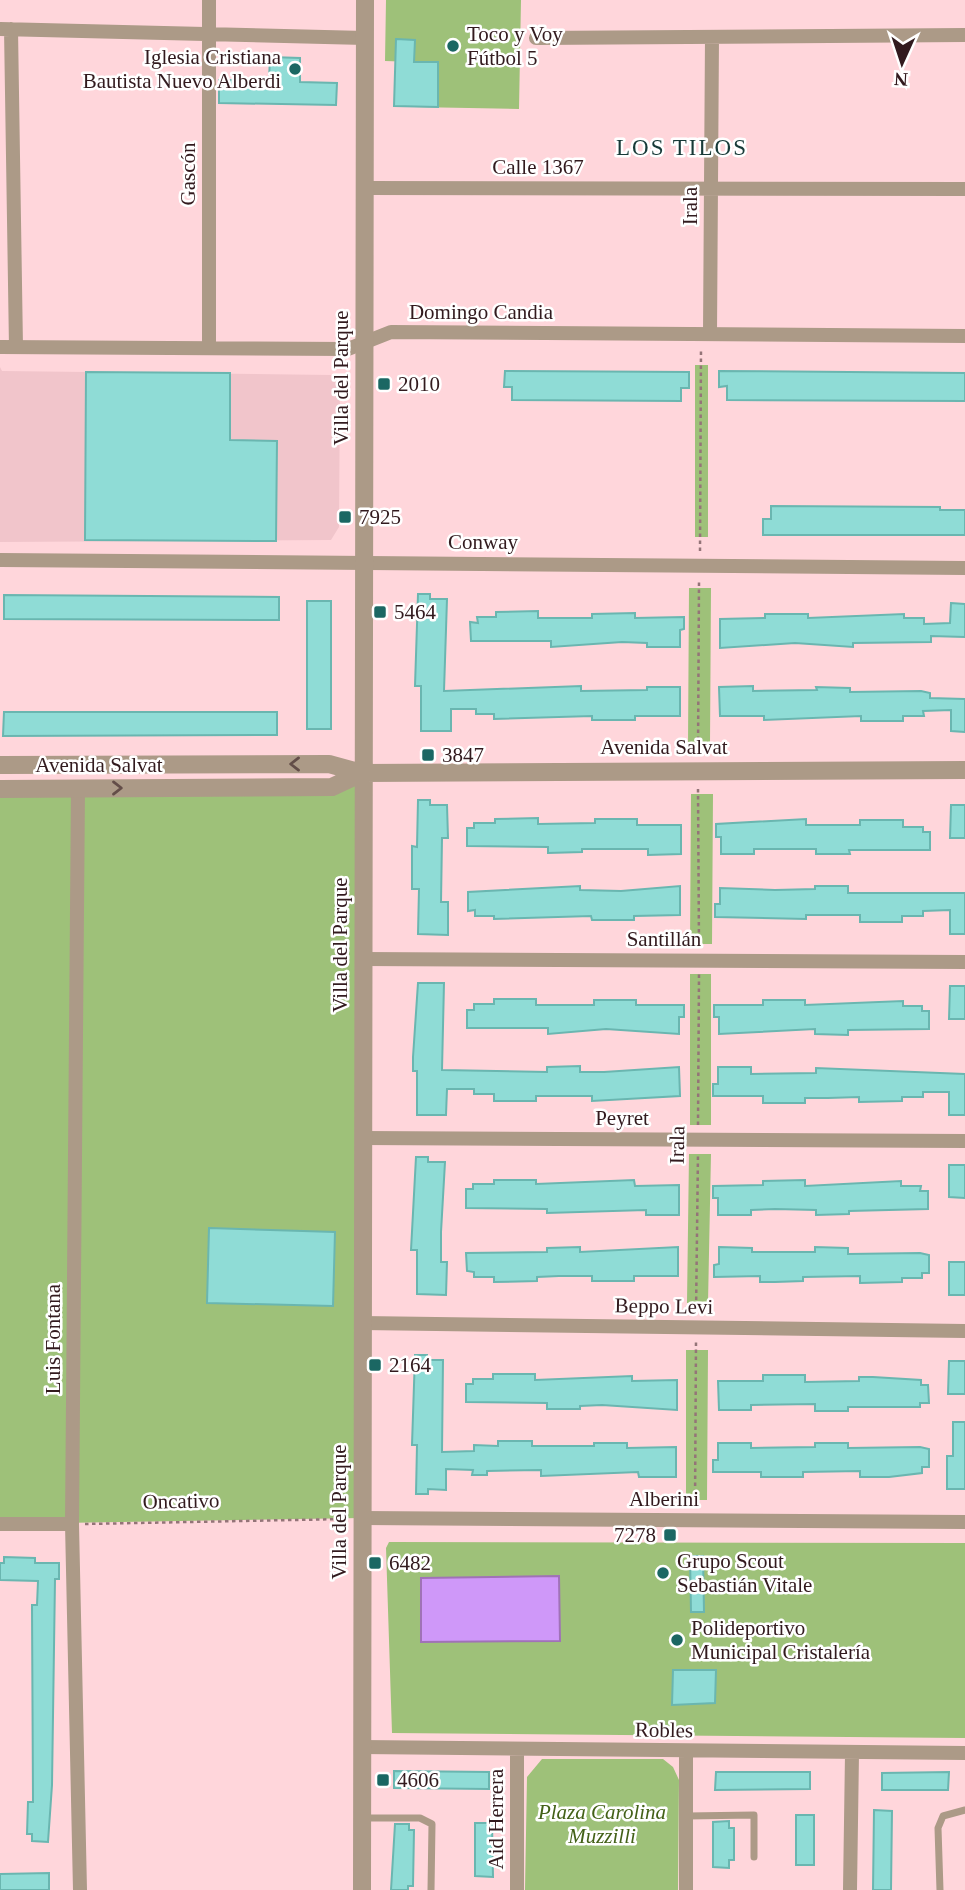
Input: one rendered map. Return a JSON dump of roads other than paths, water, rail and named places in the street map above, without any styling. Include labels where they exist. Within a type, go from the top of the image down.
[{"type":"street","name":"Gascón","points":[[209,0],[209,348]]},
{"type":"street","name":"Villa del Parque","points":[[362,1890],[365,0]]},
{"type":"street","points":[[16,347],[6,29],[365,38]]},
{"type":"street","points":[[536,38],[965,35]]},
{"type":"street","name":"Irala","points":[[710,334],[712,37]]},
{"type":"street","name":"Calle 1367","points":[[364,188],[965,189]]},
{"type":"street","name":"Domingo Candia","points":[[0,347],[348,349],[391,332],[965,336]]},
{"type":"street","name":"Conway","points":[[0,560],[965,568]]},
{"type":"street","name":"Avenida Salvat","points":[[0,765],[329,764],[362,773],[698,769],[965,770]]},
{"type":"street","name":"Avenida Salvat","points":[[0,789],[332,787],[362,773]]},
{"type":"street","name":"Luis Fontana","points":[[78,788],[72,1524],[80,1890]]},
{"type":"street","name":"Santillán","points":[[362,959],[965,962]]},
{"type":"street","name":"Peyret","points":[[362,1138],[965,1141]]},
{"type":"street","name":"Beppo Levi","points":[[362,1323],[965,1331]]},
{"type":"street","name":"Alberini","points":[[362,1518],[965,1522]]},
{"type":"street","points":[[0,1524],[72,1524]]},
{"type":"street","name":"Robles","points":[[362,1747],[852,1754],[965,1753]]},
{"type":"street","name":"Aid Herrera","points":[[517,1749],[517,1890]]},
{"type":"street","points":[[686,1751],[686,1890]]},
{"type":"street","points":[[850,1890],[852,1754]]},
{"type":"lane","points":[[78,765],[78,788]]},
{"type":"lane","points":[[940,1890],[939,1828],[943,1816],[965,1810]]},
{"type":"lane","points":[[686,1816],[754,1815],[754,1857]]},
{"type":"lane","points":[[362,1818],[421,1818],[432,1824],[431,1890]]},
{"type":"place","name":"Toco y Voy Fútbol 5","points":[[453,46]]},
{"type":"place","name":"Iglesia Cristiana Bautista Nuevo Alberdi","points":[[295,69]]},
{"type":"place","name":"2010","points":[[384,384]]},
{"type":"place","name":"7925","points":[[345,517]]},
{"type":"place","name":"5464","points":[[380,612]]},
{"type":"place","name":"3847","points":[[428,755]]},
{"type":"place","name":"2164","points":[[375,1365]]},
{"type":"place","name":"7278","points":[[670,1535]]},
{"type":"place","name":"6482","points":[[375,1563]]},
{"type":"place","name":"Grupo Scout Sebastián Vitale","points":[[663,1573]]},
{"type":"place","name":"Polideportivo Municipal Cristalería","points":[[677,1640]]},
{"type":"place","name":"4606","points":[[383,1780]]},
{"type":"district","name":"LOS TILOS","points":[[682,147]]},
{"type":"park label","name":"Plaza Carolina Muzzilli","points":[[602,1824]]}]
